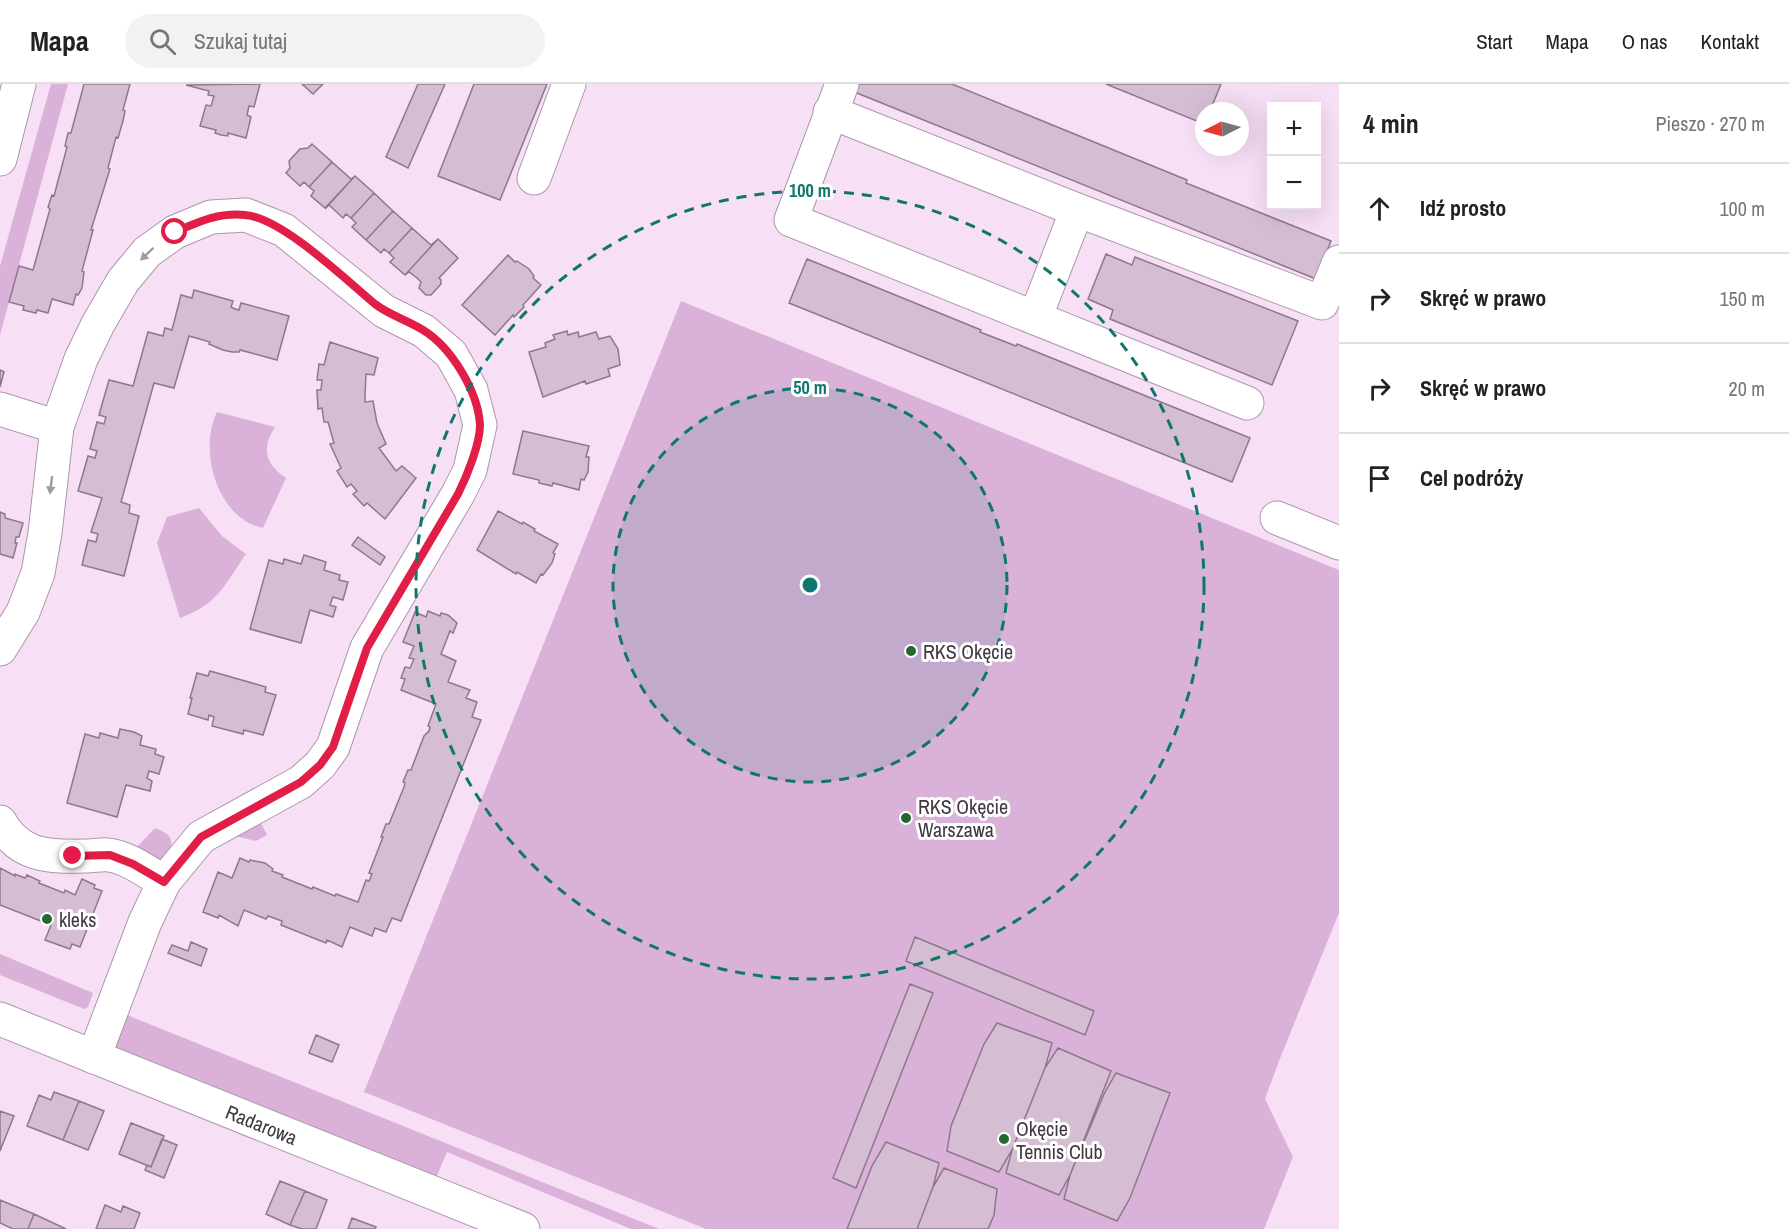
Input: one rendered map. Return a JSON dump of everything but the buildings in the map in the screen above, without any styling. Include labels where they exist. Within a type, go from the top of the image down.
[{"type":"street","points":[[0,159],[19,84]]},
{"type":"street","points":[[534,178],[569,84]]},
{"type":"street","points":[[1247,403],[791,220],[836,98],[1077,210],[1322,303],[1339,262]]},
{"type":"street","points":[[1035,318],[1077,210]]},
{"type":"street","points":[[0,649],[23,612],[38,573],[45,534],[57,427],[81,359],[123,281],[147,252],[175,232],[211,217],[246,215],[284,230],[384,311],[424,331],[451,354],[471,390],[480,425],[470,470],[367,648],[333,747],[320,765],[301,782],[201,837],[164,882],[145,922],[94,1057]]},
{"type":"street","points":[[0,409],[57,427]]},
{"type":"street","points":[[1276,518],[1339,543]]},
{"type":"street","points":[[3,827],[22,847],[45,855],[110,855],[133,864],[164,882]]},
{"type":"street","name":"Radarowa","points":[[0,1019],[523,1229]]},
{"type":"shaded area","points":[[51,84],[68,84],[0,335],[0,266]]},
{"type":"shaded area","name":"RKS Okęcie Warszawa","points":[[681,301],[1339,570],[1339,913],[1265,1099],[1293,1157],[1264,1229],[706,1229],[364,1092]]},
{"type":"shaded area","points":[[217,412],[275,427],[268,441],[267,455],[273,467],[286,478],[263,528],[247,522],[234,511],[223,497],[216,481],[211,463],[210,445]]},
{"type":"shaded area","points":[[199,508],[222,536],[246,554],[212,600],[193,613],[180,618],[157,543],[167,517]]},
{"type":"shaded area","points":[[261,823],[267,835],[256,841],[227,834]]},
{"type":"shaded area","points":[[155,828],[171,840],[170,849],[164,860],[132,852]]},
{"type":"shaded area","points":[[0,954],[93,993],[88,1007],[84,1009],[0,975]]},
{"type":"shaded area","points":[[122,1013],[659,1229],[631,1229],[447,1152],[436,1178],[117,1049],[114,1044]]},
{"type":"place","name":"RKS Okęcie","points":[[911,651]]},
{"type":"place","name":"RKS Okęcie Warszawa","points":[[906,818]]},
{"type":"place","name":"kleks","points":[[47,919]]},
{"type":"place","name":"Okęcie Tennis Club","points":[[1004,1139]]},
{"type":"route","points":[[73,856],[110,855],[133,864],[164,882],[201,837],[301,782],[320,765],[333,747],[367,648],[470,470],[480,425],[471,390],[451,354],[424,331],[384,311],[284,230],[246,215],[211,217],[175,232]]}]
